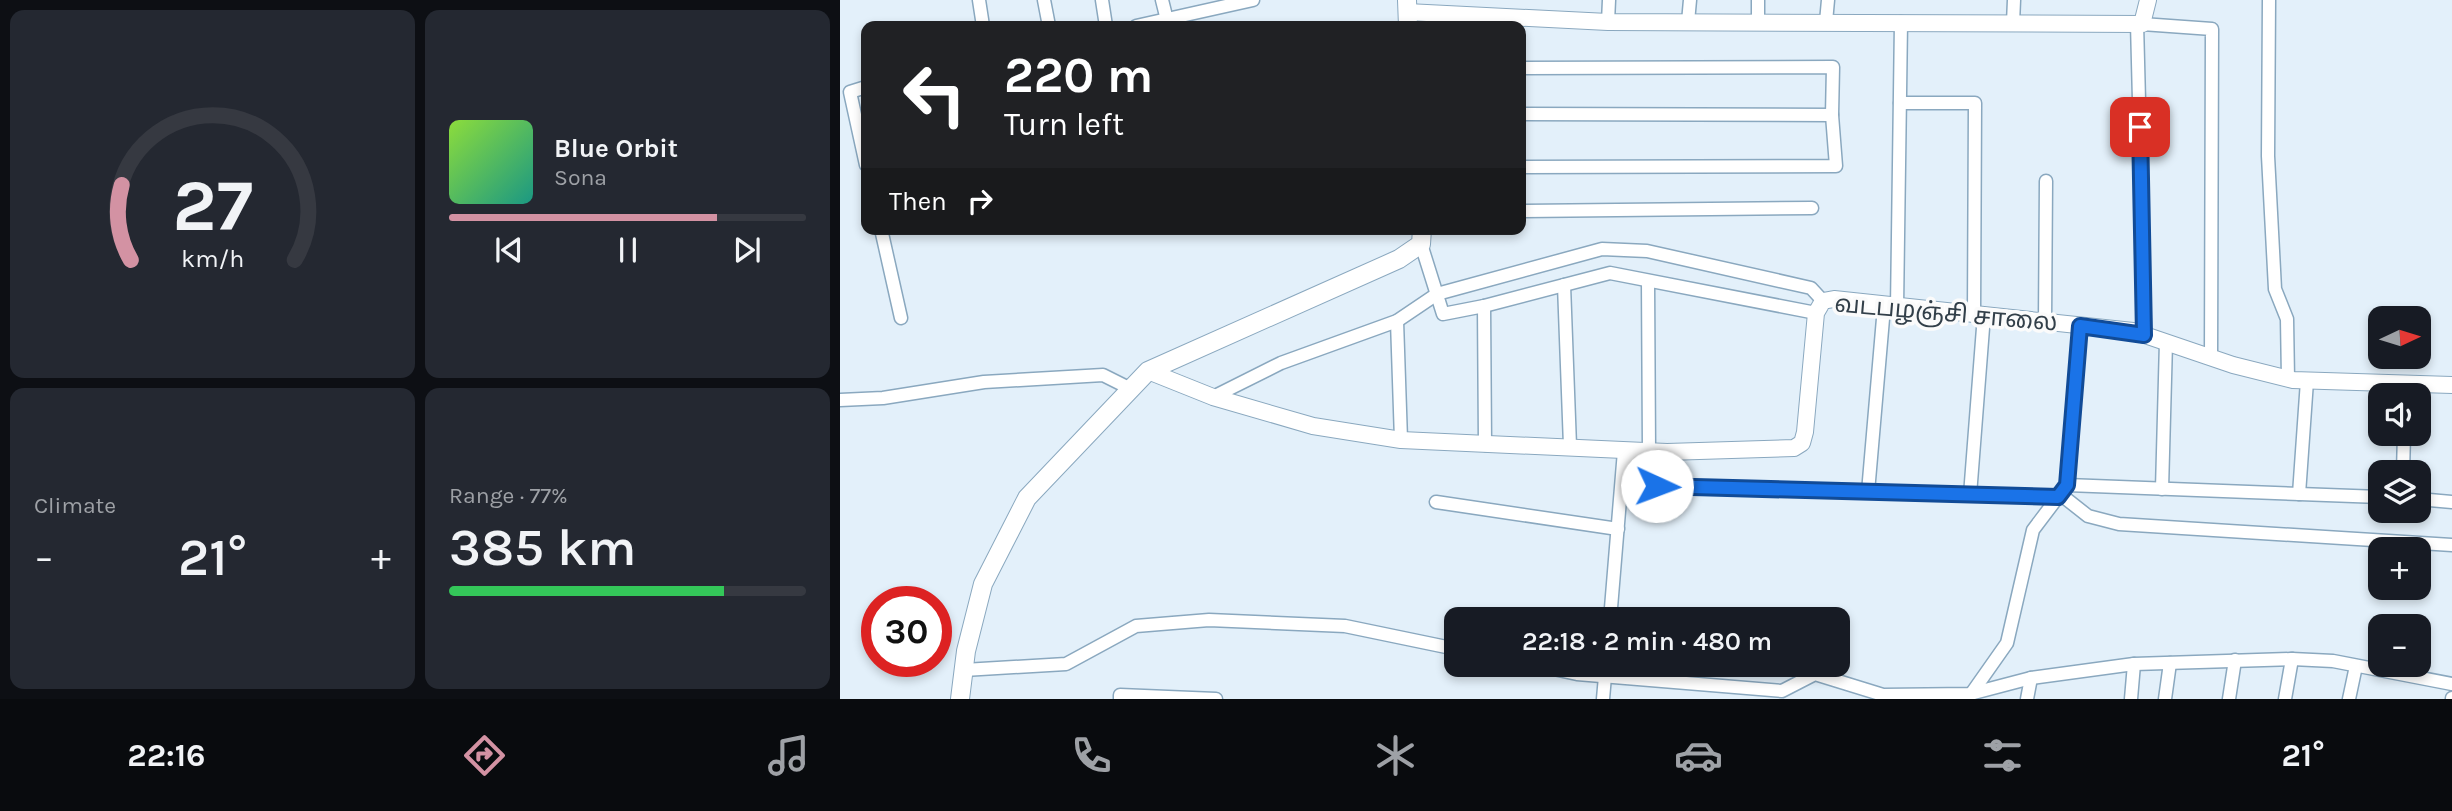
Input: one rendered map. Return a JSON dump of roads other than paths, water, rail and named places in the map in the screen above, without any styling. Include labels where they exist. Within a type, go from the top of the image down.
[{"type":"main road","points":[[960,699],[983,584],[1027,498],[1129,388],[1148,370],[1399,259],[1421,237]]},
{"type":"street","points":[[979,0],[982,21]]},
{"type":"street","points":[[1044,0],[1048,21]]},
{"type":"street","points":[[1102,0],[1105,21]]},
{"type":"street","points":[[1162,0],[1167,20]]},
{"type":"street","points":[[1162,21],[1253,0]]},
{"type":"street","points":[[1608,22],[1609,0]]},
{"type":"street","points":[[1688,22],[1690,0]]},
{"type":"street","points":[[1758,0],[1758,22]]},
{"type":"street","points":[[1826,22],[1828,0]]},
{"type":"street","points":[[2013,23],[2014,0]]},
{"type":"street","points":[[2144,335],[2140,24],[2148,0]]},
{"type":"street","points":[[2269,0],[2268,156],[2275,289],[2287,319],[2288,379]]},
{"type":"street","points":[[1407,13],[1608,22],[2140,24],[2212,29],[2211,357]]},
{"type":"street","points":[[1868,492],[1890,307],[1900,103],[1901,22]]},
{"type":"street","points":[[1526,68],[1833,67],[1832,115],[1836,166],[1526,167]]},
{"type":"street","points":[[845,93],[861,147]]},
{"type":"street","points":[[1900,103],[1975,103],[1979,315],[1970,495]]},
{"type":"street","points":[[1526,114],[1832,115]]},
{"type":"street","points":[[2045,322],[2046,181]]},
{"type":"street","points":[[1526,211],[1812,208]]},
{"type":"street","points":[[882,235],[901,318]]},
{"type":"street","points":[[1421,237],[1443,314],[1610,273],[1820,307]]},
{"type":"street","points":[[1213,397],[1281,363],[1397,321],[1437,294],[1602,249],[1647,251],[1811,288],[1820,307]]},
{"type":"street","points":[[1648,281],[1649,451]]},
{"type":"street","points":[[1564,285],[1570,446]]},
{"type":"street","name":"வடபழஞ்சி சாலை","points":[[1148,370],[1213,397],[1313,426],[1401,440],[1570,446],[1624,451],[1794,448],[1802,443],[1820,307],[1834,299],[2144,335],[2288,379],[2368,386]]},
{"type":"street","points":[[1484,306],[1485,445]]},
{"type":"street","points":[[1397,321],[1401,440]]},
{"type":"street","points":[[1970,696],[2007,643],[2033,530],[2062,492],[2080,326]]},
{"type":"street","points":[[2162,489],[2166,342]]},
{"type":"street","points":[[840,400],[883,398],[984,382],[1103,375],[1129,388]]},
{"type":"street","points":[[2299,494],[2307,381]]},
{"type":"street","name":"வடபழஞ்சி சாலை","points":[[2431,387],[2452,385]]},
{"type":"street","points":[[1624,451],[1637,469],[1657,486],[1970,495],[2162,489],[2368,497]]},
{"type":"street","points":[[1611,607],[1624,451]]},
{"type":"street","points":[[2062,492],[2088,516],[2119,524],[2452,545]]},
{"type":"street","points":[[2431,500],[2452,502]]},
{"type":"street","points":[[1436,502],[1618,529]]},
{"type":"street","points":[[964,670],[1066,664],[1136,626],[1209,620],[1345,626],[1444,647]]},
{"type":"street","points":[[2285,699],[2292,659]]},
{"type":"street","points":[[1824,677],[1882,697],[1970,696],[2031,678],[2134,664],[2292,659],[2356,666],[2452,684]]},
{"type":"street","points":[[2229,699],[2235,660]]},
{"type":"street","points":[[2165,699],[2170,663]]},
{"type":"street","points":[[2131,699],[2134,664]]},
{"type":"street","points":[[2349,699],[2356,666]]},
{"type":"street","points":[[1603,699],[1605,677]]},
{"type":"street","points":[[1658,677],[1782,691],[1809,677]]},
{"type":"street","points":[[2027,699],[2031,678]]},
{"type":"street","points":[[1119,699],[1120,695],[1216,699]]}]
